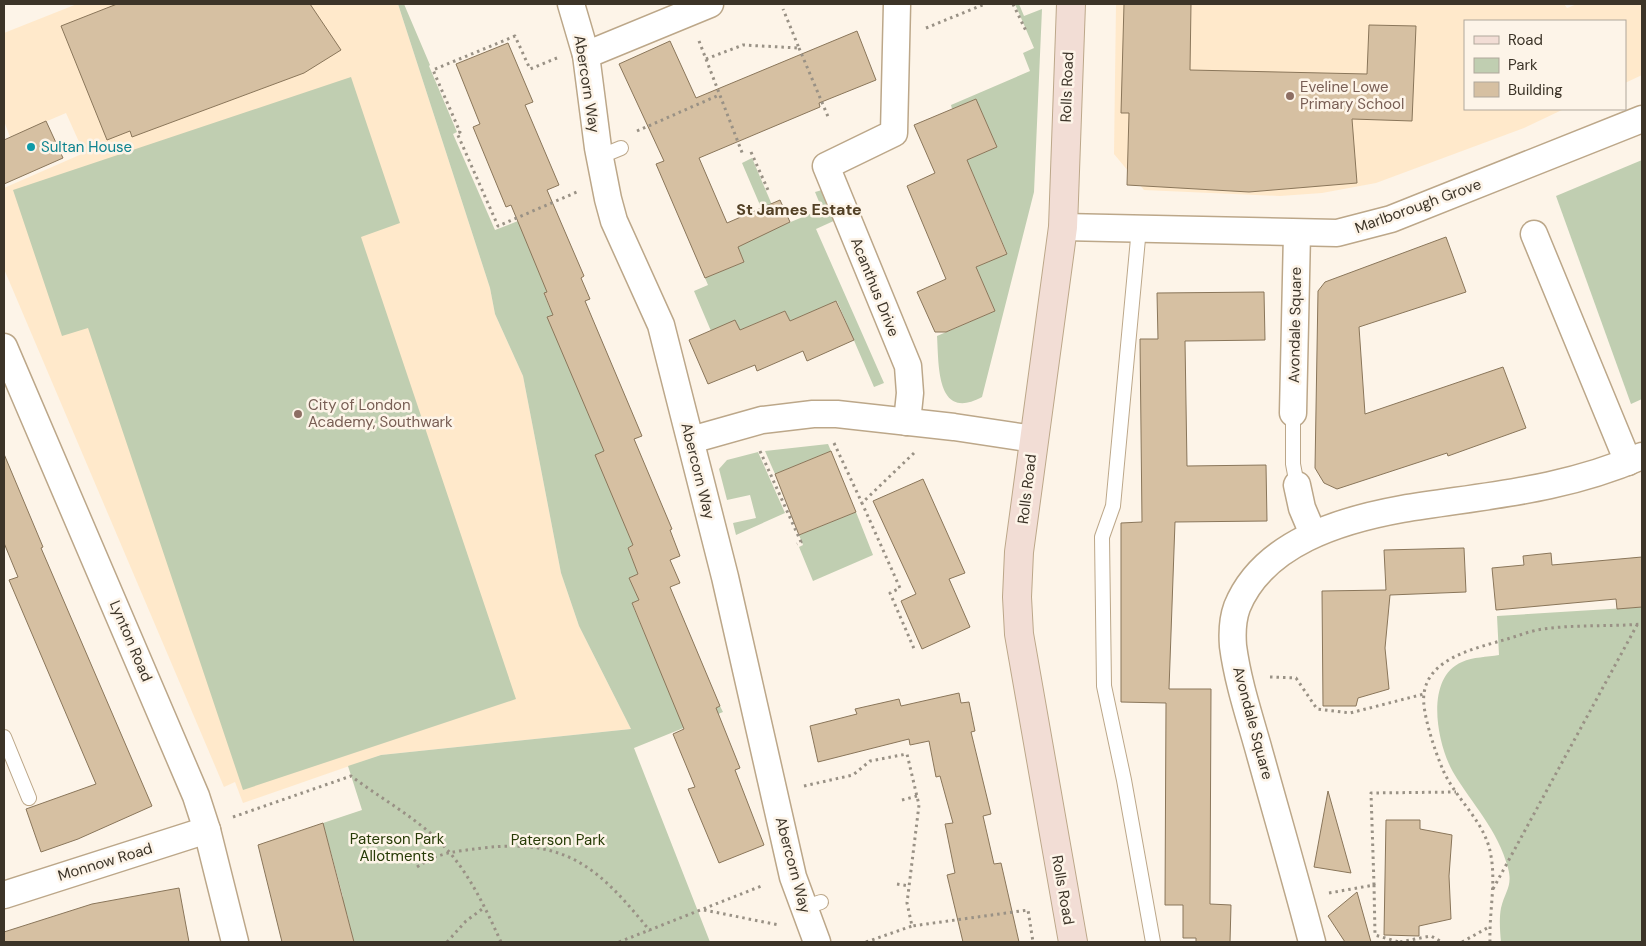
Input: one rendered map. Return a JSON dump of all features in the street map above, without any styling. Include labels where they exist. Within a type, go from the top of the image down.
[{"type":"main road","name":"Rolls Road","points":[[1071,4],[1063,227],[1019,552],[1017,597],[1019,634],[1073,942]]},
{"type":"street","name":"Abercorn Way","points":[[571,4],[573,56],[610,153],[614,221],[662,325],[790,827],[793,877],[812,905],[817,942]]},
{"type":"street","points":[[573,56],[710,4]]},
{"type":"street","name":"Acanthus Drive","points":[[897,4],[897,77],[894,133],[826,166],[908,366],[910,393],[907,422]]},
{"type":"street","name":"Marlborough Grove","points":[[1063,227],[1337,234],[1391,218],[1642,119]]},
{"type":"street","name":"Avondale Square","points":[[1293,413],[1297,234]]},
{"type":"street","name":"Avondale Square","points":[[1312,942],[1240,676],[1233,634],[1235,615],[1241,599],[1256,577],[1275,558],[1314,534],[1352,520],[1392,511],[1563,484],[1635,459],[1534,234]]},
{"type":"street","name":"Lynton Road","points":[[4,347],[196,796],[207,830],[235,942]]},
{"type":"street","points":[[691,440],[762,420],[813,414],[837,414],[1034,439]]},
{"type":"street","name":"Avondale Square","points":[[1297,485],[1302,508],[1314,534]]},
{"type":"street","name":"Monnow Road","points":[[4,895],[207,830]]},
{"type":"lane","points":[[1139,228],[1114,506],[1102,537],[1104,686],[1124,780],[1153,942]]},
{"type":"lane","name":"Avondale Square","points":[[1293,413],[1293,464],[1297,485]]},
{"type":"lane","points":[[4,737],[29,798]]},
{"type":"path","points":[[922,29],[985,4]]},
{"type":"path","points":[[1013,4],[1026,33]]},
{"type":"path","points":[[784,10],[830,119]]},
{"type":"path","points":[[696,35],[743,155]]},
{"type":"path","points":[[573,56],[530,69],[516,36],[433,70],[460,132],[457,134],[498,226],[578,191]]},
{"type":"path","points":[[706,59],[743,45],[799,48]]},
{"type":"path","points":[[631,133],[719,95]]},
{"type":"path","points":[[751,152],[768,190]]},
{"type":"path","points":[[832,438],[900,588],[890,593],[915,651]]},
{"type":"path","points":[[758,446],[801,542],[798,544]]},
{"type":"path","points":[[862,503],[918,449]]},
{"type":"path","points":[[1493,890],[1637,624]]},
{"type":"path","points":[[1490,942],[1489,927],[1493,890],[1491,854],[1486,839],[1438,759],[1428,721],[1424,694],[1436,672],[1458,654],[1537,630],[1642,624]]},
{"type":"path","points":[[1240,676],[1296,678],[1317,709],[1350,713],[1424,694]]},
{"type":"path","points":[[800,787],[853,775],[870,761],[907,754],[919,805],[907,903],[912,926]]},
{"type":"path","points":[[207,830],[236,815],[351,776],[405,814],[436,838],[450,852],[485,906],[501,942]]},
{"type":"path","points":[[1442,942],[1431,936],[1400,942],[1375,935],[1371,793],[1457,792]]},
{"type":"path","points":[[902,800],[917,796]]},
{"type":"path","points":[[418,868],[435,856],[450,852],[528,846],[568,856],[603,877],[650,931]]},
{"type":"path","points":[[619,942],[771,883]]},
{"type":"path","points":[[897,884],[909,886]]},
{"type":"path","points":[[1301,899],[1374,885]]},
{"type":"path","points":[[447,942],[466,921],[485,906]]},
{"type":"path","points":[[704,910],[778,925]]},
{"type":"path","points":[[866,942],[912,926],[1028,910],[1033,942]]},
{"type":"path","points":[[1462,942],[1489,927]]},
{"type":"shaded area","name":"City of London Academy, Southwark","points":[[77,4],[398,4],[490,288],[495,314],[523,376],[561,573],[579,626],[631,729],[381,755],[243,803],[235,782],[224,787],[4,269],[4,188],[84,153],[66,113],[10,137],[4,121],[4,33]]},
{"type":"shaded area","name":"Eveline Lowe Primary School","points":[[1116,4],[1564,4],[1567,8],[1577,4],[1642,4],[1642,75],[1626,83],[1626,20],[1464,20],[1464,110],[1562,110],[1524,128],[1376,183],[1322,193],[1280,196],[1144,190],[1114,154]]},
{"type":"green space","name":"Paterson Park","points":[[398,4],[404,4],[457,132],[453,134],[495,230],[518,221],[548,292],[544,294],[553,315],[548,317],[604,451],[624,523],[633,545],[628,548],[638,574],[629,578],[639,600],[632,604],[682,721],[720,706],[723,712],[634,748],[710,942],[354,942],[347,914],[309,905],[343,897],[323,823],[362,810],[348,766],[381,755],[631,729],[579,626],[561,573],[523,376],[495,314],[490,288]]},
{"type":"green space","points":[[1015,4],[1019,4],[1024,16],[1042,9],[1034,192],[982,397],[967,403],[956,402],[948,396],[943,387],[938,361],[937,336],[995,311],[976,267],[1007,253],[967,160],[997,147],[976,99],[952,109],[951,105],[1030,71],[1023,53],[1034,48]]},
{"type":"green space","points":[[351,77],[400,223],[361,237],[516,699],[243,790],[88,328],[62,336],[13,190]]},
{"type":"green space","points":[[752,158],[781,226],[822,209],[815,192],[822,190],[838,219],[816,229],[884,383],[874,387],[837,301],[790,321],[785,311],[740,330],[711,331],[694,291],[708,285],[705,278],[744,262],[734,239],[768,224],[742,163]]},
{"type":"green space","points":[[1642,160],[1642,399],[1631,404],[1556,196]]},
{"type":"green space","points":[[828,444],[831,451],[775,474],[765,451]]},
{"type":"green space","points":[[758,452],[785,513],[736,535],[733,523],[756,518],[750,495],[727,500],[719,469],[727,460]]},
{"type":"green space","points":[[856,512],[873,555],[813,581],[799,547],[803,545],[799,535]]},
{"type":"green space","points":[[1642,607],[1642,942],[1501,942],[1500,912],[1510,879],[1508,868],[1498,841],[1460,784],[1447,760],[1442,745],[1437,712],[1438,696],[1442,682],[1450,670],[1466,660],[1499,655],[1497,616]]},
{"type":"building","points":[[117,4],[310,4],[341,50],[304,73],[132,137],[130,131],[107,140],[61,26]]},
{"type":"building","points":[[1124,4],[1191,4],[1190,70],[1367,74],[1369,25],[1416,26],[1412,121],[1352,119],[1357,183],[1249,192],[1127,185],[1129,113],[1121,113]]},
{"type":"building","points":[[857,31],[876,80],[819,103],[820,107],[699,158],[727,223],[780,200],[790,222],[738,247],[744,262],[705,278],[656,164],[664,161],[619,64],[670,41],[696,98]]},
{"type":"building","points":[[508,43],[533,102],[525,105],[559,185],[547,190],[584,276],[581,278],[590,299],[585,301],[642,436],[634,439],[672,529],[670,530],[680,556],[670,560],[680,583],[670,587],[720,706],[716,708],[740,768],[735,770],[764,845],[719,863],[688,789],[695,787],[673,734],[684,729],[632,603],[639,600],[629,578],[638,574],[628,548],[633,545],[595,455],[604,451],[547,317],[553,315],[544,293],[547,292],[511,205],[506,207],[473,127],[480,124],[456,64]]},
{"type":"building","points":[[976,99],[997,147],[967,160],[1007,254],[976,267],[995,311],[946,332],[935,332],[917,292],[946,279],[907,186],[935,173],[914,125]]},
{"type":"building","name":"Sultan House","points":[[46,121],[63,158],[4,184],[4,140]]},
{"type":"building","points":[[1446,237],[1466,292],[1359,327],[1365,414],[1503,367],[1526,428],[1448,456],[1447,453],[1337,489],[1324,483],[1315,468],[1318,291],[1325,282]]},
{"type":"building","points":[[1264,292],[1265,340],[1185,341],[1187,466],[1266,465],[1267,521],[1175,522],[1169,689],[1211,689],[1210,904],[1231,905],[1230,942],[1196,942],[1196,938],[1183,938],[1183,905],[1165,905],[1166,703],[1121,702],[1121,523],[1142,522],[1140,339],[1158,339],[1157,293]]},
{"type":"building","points":[[836,301],[854,340],[807,361],[803,351],[757,371],[755,365],[708,384],[689,340],[735,320],[740,330],[785,311],[790,321]]},
{"type":"building","points":[[831,451],[856,512],[799,535],[775,474]]},
{"type":"building","points":[[4,454],[43,547],[41,548],[152,806],[78,839],[41,852],[26,809],[96,784],[9,580],[18,577],[4,543]]},
{"type":"building","points":[[923,479],[965,573],[949,579],[970,627],[922,649],[901,601],[916,594],[873,501]]},
{"type":"building","points":[[1464,548],[1466,592],[1390,595],[1385,648],[1389,689],[1358,698],[1356,706],[1323,706],[1322,591],[1386,590],[1384,550]]},
{"type":"building","points":[[1551,553],[1552,565],[1642,557],[1642,607],[1617,609],[1616,599],[1496,610],[1492,568],[1524,565],[1523,556]]},
{"type":"building","points":[[959,693],[961,703],[969,702],[975,731],[971,732],[991,814],[983,816],[994,864],[1001,863],[1019,942],[963,942],[947,875],[955,873],[945,824],[953,823],[940,776],[936,777],[929,741],[910,745],[909,739],[818,762],[810,726],[857,714],[855,709],[899,699],[901,706]]},
{"type":"building","points":[[1328,791],[1351,873],[1314,867]]},
{"type":"building","points":[[1386,820],[1420,820],[1420,829],[1452,835],[1449,876],[1451,919],[1419,926],[1419,936],[1384,935]]},
{"type":"building","points":[[323,823],[354,942],[282,942],[258,845]]},
{"type":"building","points":[[179,888],[189,942],[4,942],[4,932],[92,904]]},
{"type":"building","points":[[1357,892],[1371,942],[1345,942],[1328,916]]},
{"type":"place","name":"Eveline Lowe Primary School","points":[[1290,96]]},
{"type":"place","name":"Sultan House","points":[[31,147]]},
{"type":"place","name":"City of London Academy, Southwark","points":[[298,414]]},
{"type":"district","name":"St James Estate","points":[[799,209]]},
{"type":"park label","name":"Paterson Park Allotments","points":[[397,848]]}]
